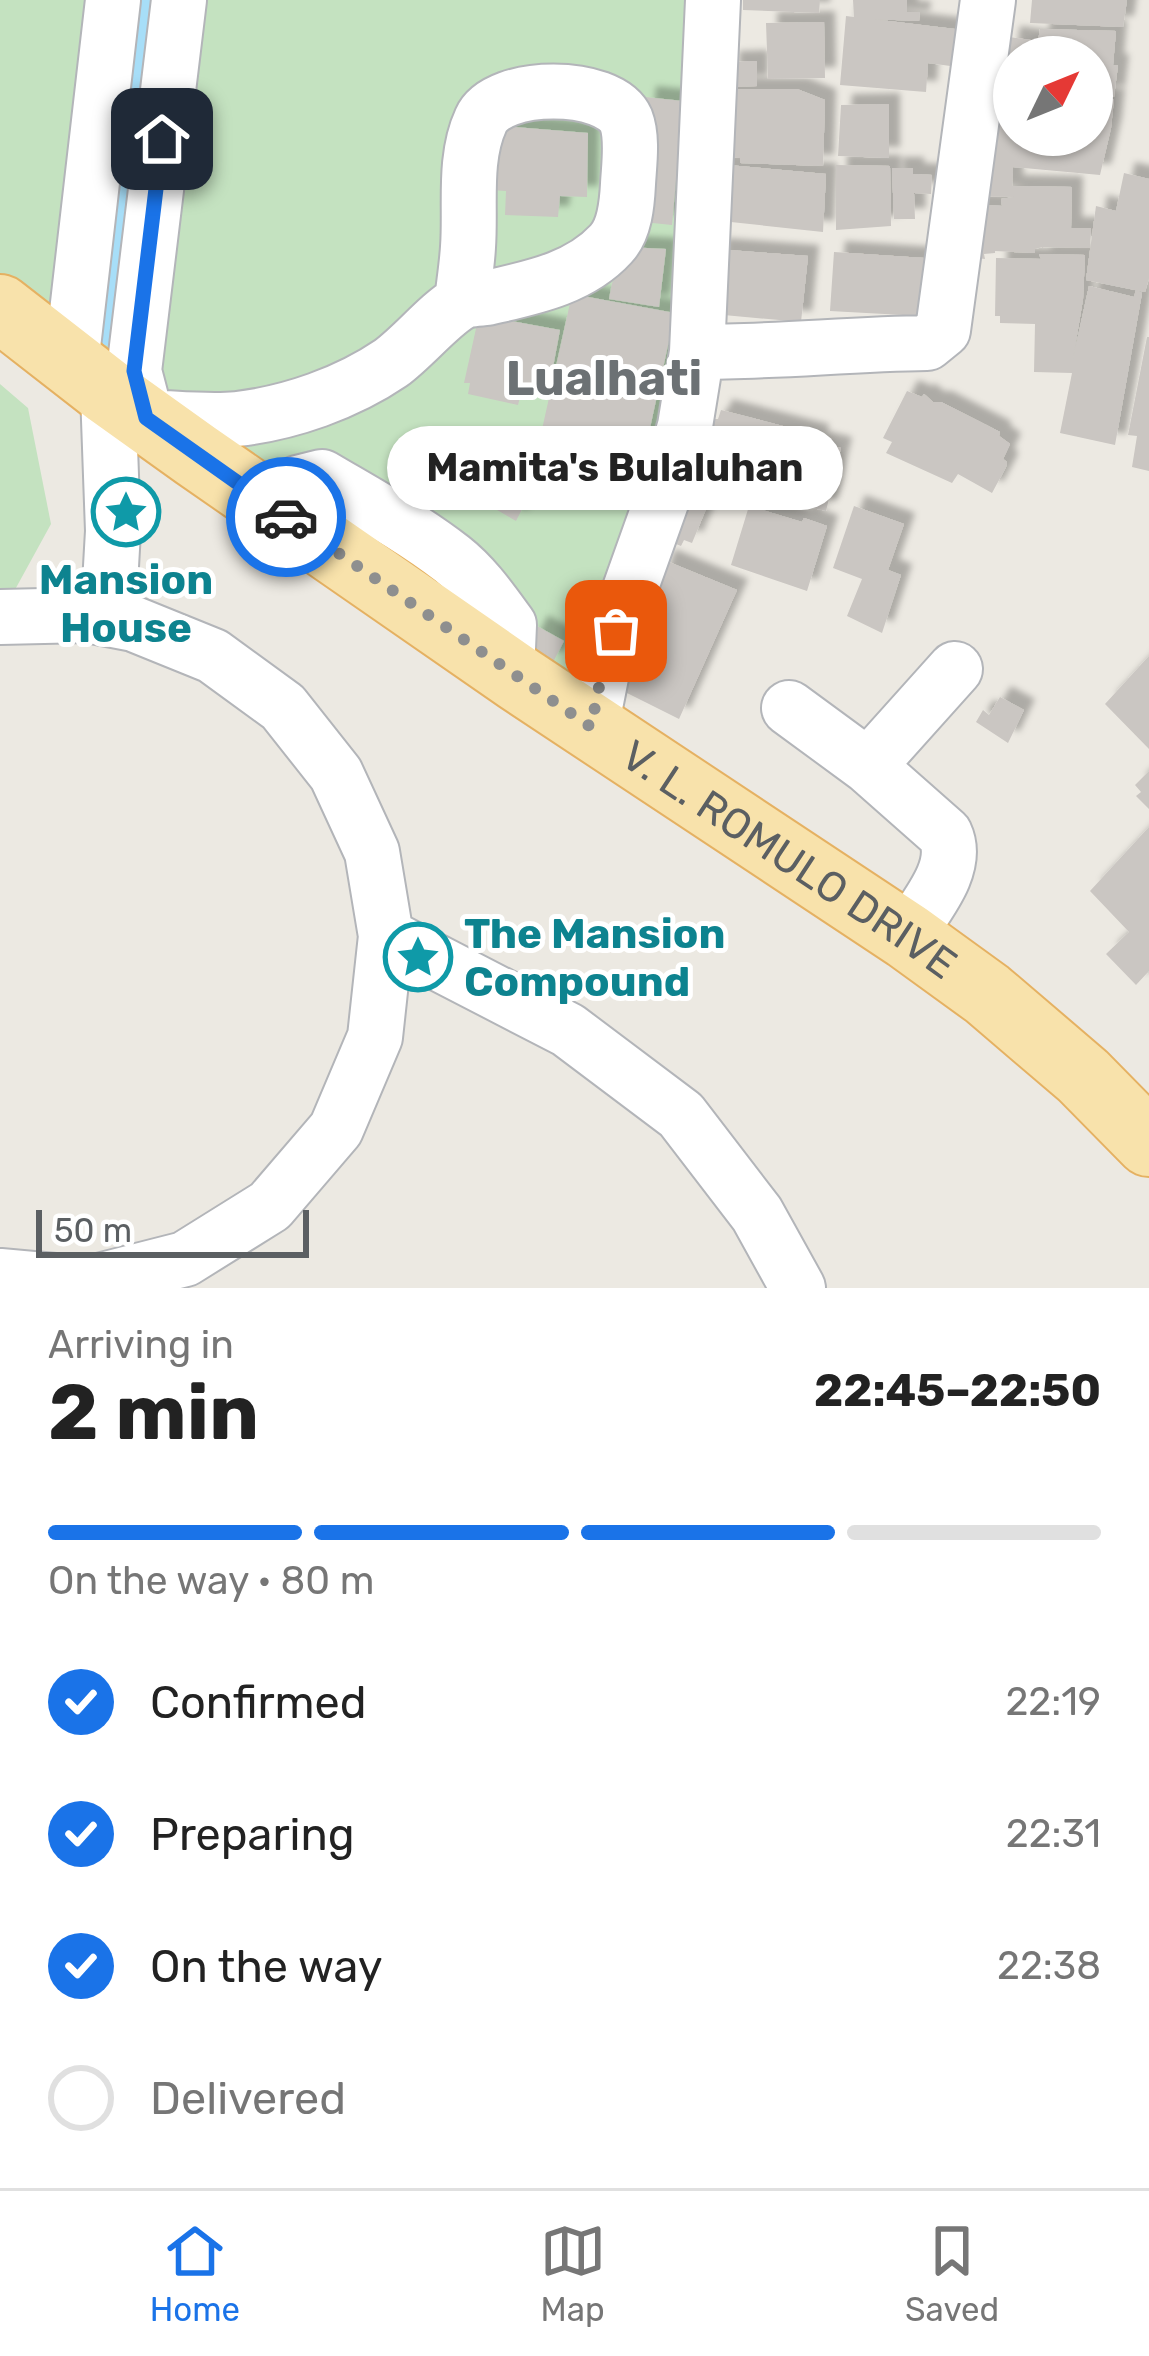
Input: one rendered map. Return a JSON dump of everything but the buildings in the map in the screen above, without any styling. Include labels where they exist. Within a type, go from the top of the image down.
[{"type":"main road","name":"V. L. ROMULO DRIVE","points":[[0,308],[264,502],[987,994],[1083,1076],[1149,1143]]},
{"type":"street","points":[[108,619],[113,530],[108,391],[113,0]]},
{"type":"street","points":[[108,391],[134,371],[179,0]]},
{"type":"street","points":[[591,727],[604,662],[685,425],[698,352],[712,0]]},
{"type":"street","points":[[698,352],[927,343],[943,330],[988,0]]},
{"type":"street","points":[[108,391],[232,419],[274,413],[378,371],[462,302],[565,276],[612,243],[624,216],[629,160],[626,120],[609,101],[555,92],[515,95],[487,110],[479,122],[472,154],[462,302]]},
{"type":"street","points":[[469,244],[483,264],[514,290]]},
{"type":"street","points":[[0,616],[87,615],[134,624],[214,656],[283,707],[336,774],[372,852],[386,936],[375,1037],[336,1129],[270,1206],[184,1259],[86,1286],[0,1276]]},
{"type":"street","points":[[868,766],[955,669]]},
{"type":"street","points":[[789,708],[868,766],[945,834],[951,847],[946,872],[907,936]]},
{"type":"street","points":[[386,936],[568,1030],[681,1115],[757,1214],[798,1288]]},
{"type":"green space","points":[[0,0],[709,0],[676,393],[578,689],[0,298]]},
{"type":"green space","points":[[0,384],[28,408],[51,524],[0,617]]},
{"type":"water","points":[[129,0],[164,0],[125,348],[90,343]]},
{"type":"way so far","points":[[286,517],[591,727],[604,662],[616,631]]},
{"type":"place","name":"Mansion House","points":[[126,512]]},
{"type":"place","name":"Mamita's Bulaluhan","points":[[616,631]]},
{"type":"place","name":"The Mansion Compound","points":[[418,957]]},
{"type":"district","name":"Lualhati","points":[[604,378]]},
{"type":"route","points":[[162,139],[134,371],[146,418],[286,517]]}]
